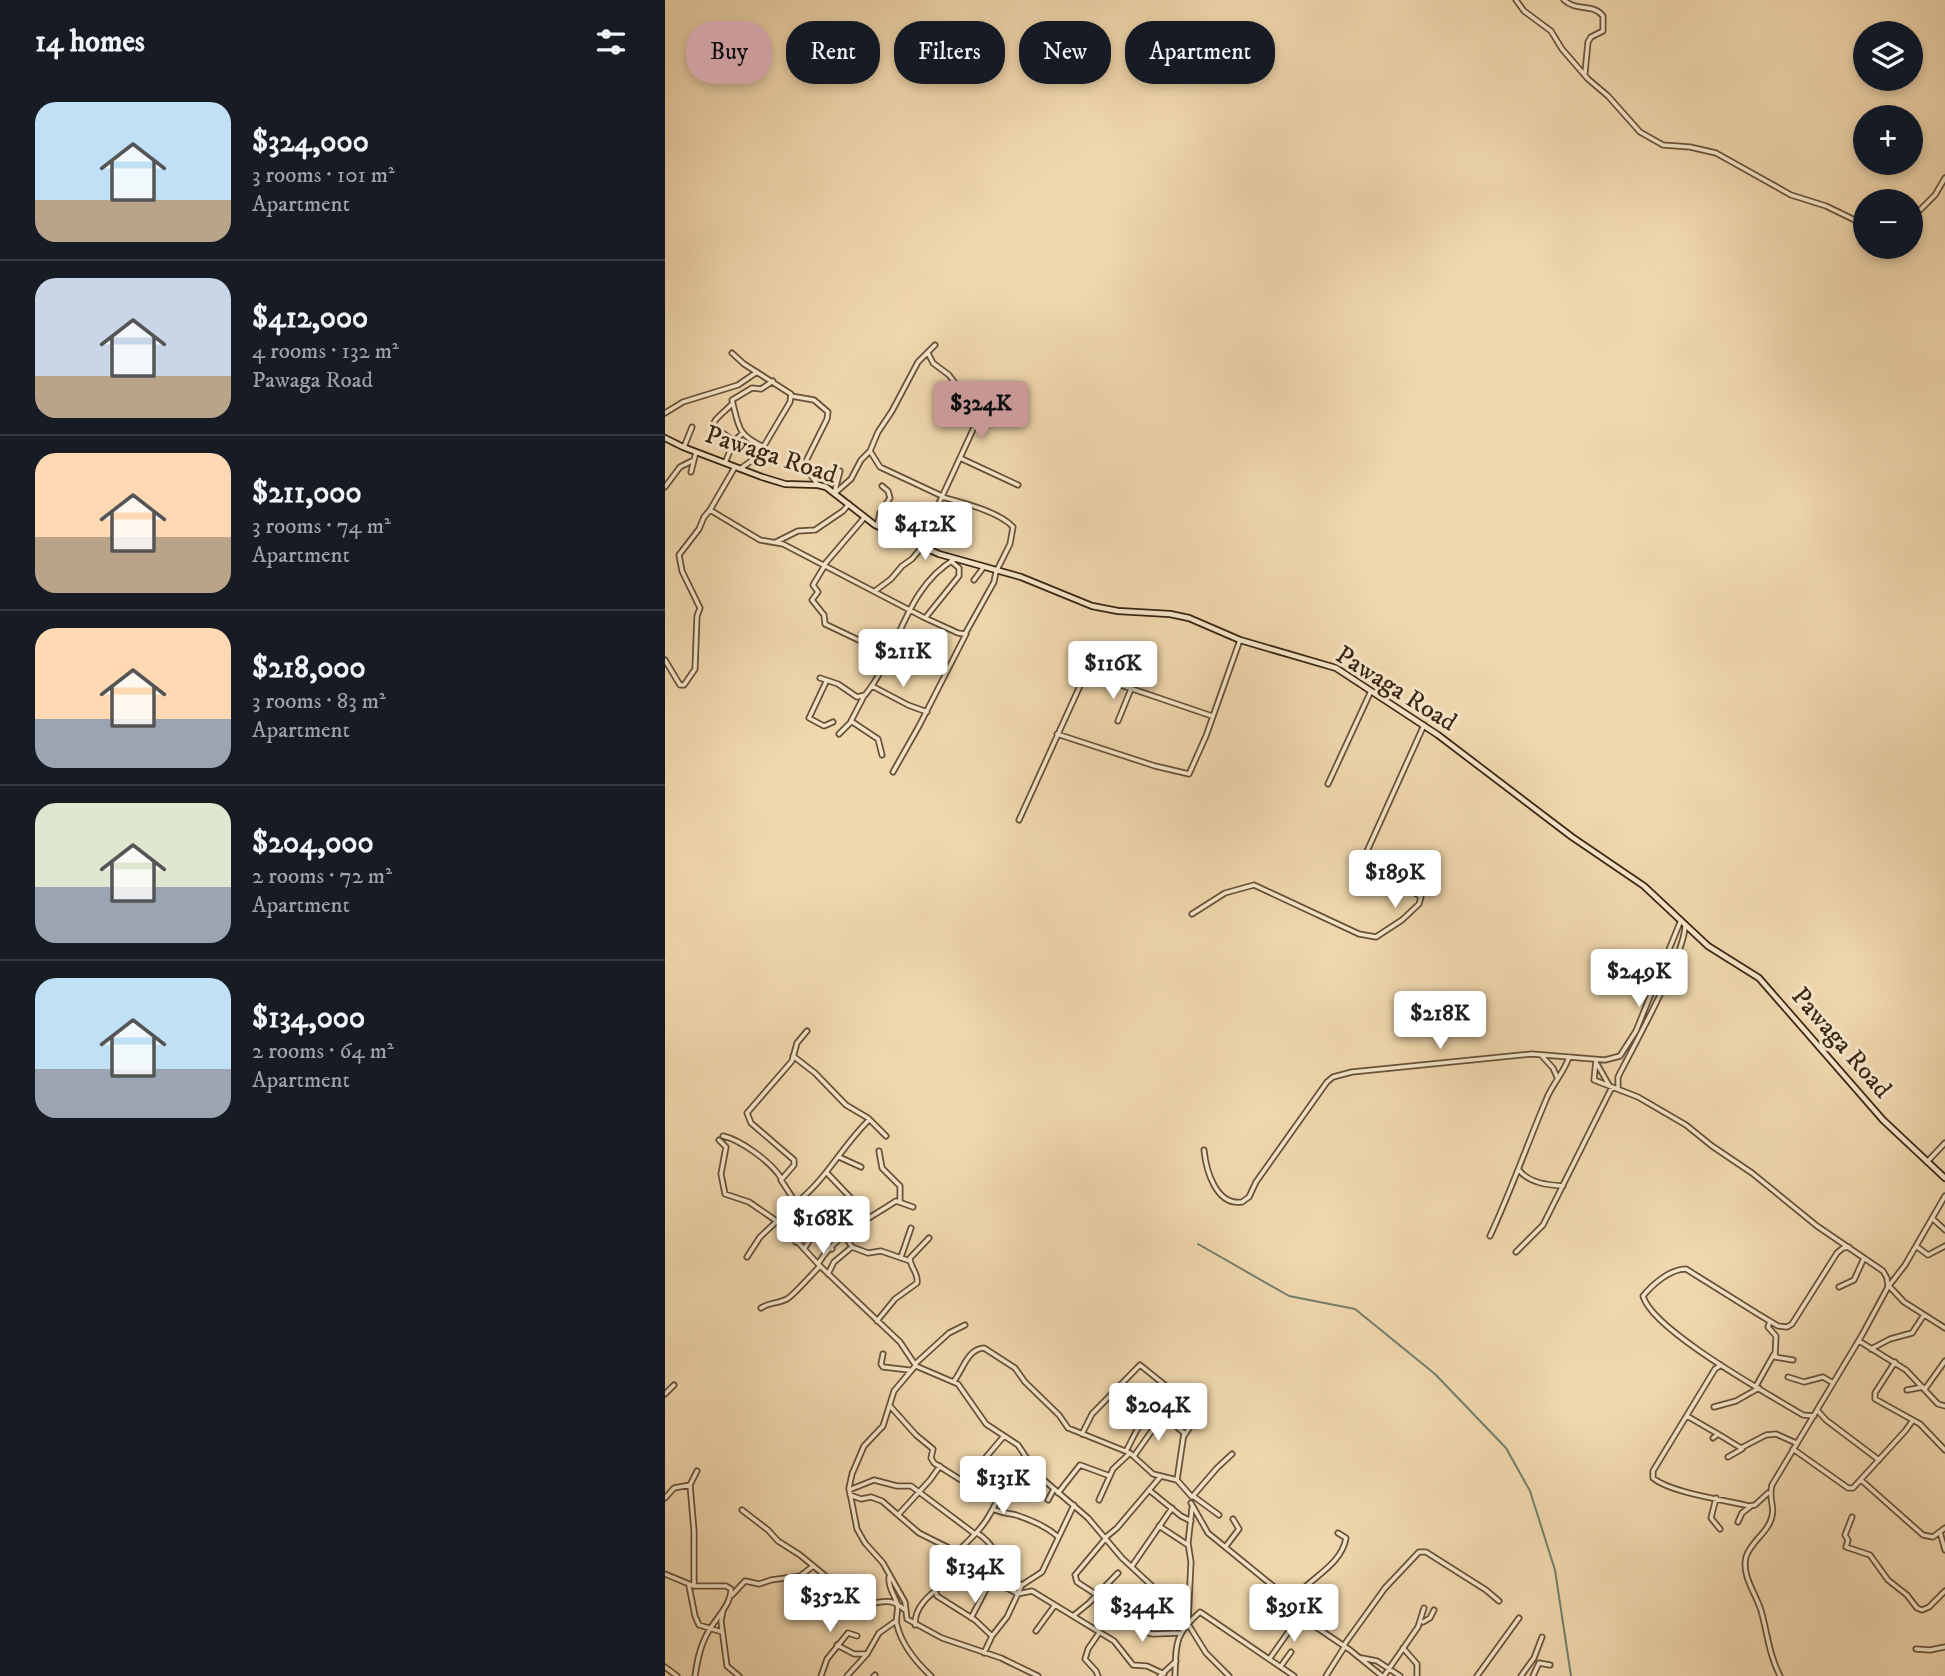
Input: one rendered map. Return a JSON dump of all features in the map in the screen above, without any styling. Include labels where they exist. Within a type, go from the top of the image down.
[{"type":"main road","name":"Pawaga Road","points":[[665,438],[785,484],[818,485],[836,492],[864,518],[877,526],[953,560],[1021,577],[1079,602],[1108,609],[1189,618],[1240,640],[1328,665],[1424,725],[1572,837],[1644,886],[1708,946],[1764,983],[1872,1109],[1945,1178]]},
{"type":"street","points":[[1516,0],[1524,11],[1551,31],[1562,49],[1636,128],[1667,146],[1690,147],[1716,153],[1791,195],[1826,206],[1853,219]]},
{"type":"street","points":[[1564,0],[1574,7],[1594,8],[1603,16],[1603,31],[1591,37],[1588,42],[1585,75]]},
{"type":"street","points":[[1923,208],[1945,178]]},
{"type":"street","points":[[836,492],[851,479],[859,463],[870,452],[878,432],[918,362],[935,345]]},
{"type":"street","points":[[732,353],[790,392],[791,396]]},
{"type":"street","points":[[928,353],[931,361],[982,407],[982,413],[927,531],[930,551]]},
{"type":"street","points":[[665,413],[689,400],[739,386],[757,372]]},
{"type":"street","points":[[764,447],[753,443],[742,434],[733,399],[752,387],[761,389],[773,381]]},
{"type":"street","points":[[665,660],[680,685],[684,685],[695,669],[700,608],[682,571],[678,555],[738,468],[756,459],[791,396]]},
{"type":"street","points":[[791,396],[814,400],[828,412],[806,461],[807,470],[818,485]]},
{"type":"street","points":[[733,404],[716,419],[714,426],[734,441]]},
{"type":"street","points":[[684,447],[692,427]]},
{"type":"street","points":[[725,463],[734,441],[742,434]]},
{"type":"street","points":[[691,471],[696,452]]},
{"type":"street","points":[[870,452],[880,467],[942,497],[971,505],[1013,525],[1010,544],[994,582],[894,772]]},
{"type":"street","points":[[960,458],[1018,485]]},
{"type":"street","points":[[665,487],[680,467],[692,461]]},
{"type":"street","points":[[836,492],[841,471]]},
{"type":"street","points":[[877,526],[880,513],[890,498],[888,491],[881,486]]},
{"type":"street","points":[[776,541],[798,531],[815,530],[849,505]]},
{"type":"street","points":[[710,510],[761,540],[776,541],[925,618],[958,633],[966,633]]},
{"type":"street","points":[[864,518],[824,565],[813,584],[818,593],[812,600],[824,615],[825,624],[888,654]]},
{"type":"street","points":[[875,591],[902,566],[915,558],[922,547]]},
{"type":"street","points":[[839,734],[852,721],[910,610],[925,587],[953,560],[959,568],[958,576],[925,618]]},
{"type":"street","points":[[974,580],[983,568]]},
{"type":"street","points":[[1058,734],[1187,775],[1194,765],[1240,640]]},
{"type":"street","points":[[1019,820],[1084,677],[1094,677],[1212,716]]},
{"type":"street","points":[[820,678],[838,684],[857,697],[864,696]]},
{"type":"street","points":[[826,682],[809,718],[821,726],[833,722]]},
{"type":"street","points":[[872,686],[927,712]]},
{"type":"street","points":[[1118,721],[1131,689]]},
{"type":"street","points":[[1328,784],[1371,691]]},
{"type":"street","points":[[852,721],[878,738],[882,755]]},
{"type":"street","points":[[1192,914],[1225,893],[1254,885],[1359,934],[1376,937],[1396,924],[1419,904],[1421,897],[1364,866],[1363,860],[1424,725]]},
{"type":"street","points":[[1204,1150],[1212,1182],[1231,1201],[1242,1202],[1249,1197],[1256,1182],[1333,1077],[1360,1071],[1539,1054],[1596,1061],[1616,1059],[1626,1049],[1636,1031],[1683,922]]},
{"type":"street","points":[[1618,1089],[1618,1077],[1673,963],[1685,930],[1683,922]]},
{"type":"street","points":[[781,1178],[794,1165],[794,1160],[768,1140],[747,1117],[749,1109],[792,1061],[797,1043],[807,1031]]},
{"type":"street","points":[[1539,1054],[1553,1068],[1557,1077]]},
{"type":"street","points":[[793,1056],[815,1073],[846,1105],[869,1120],[886,1136]]},
{"type":"street","points":[[1490,1236],[1547,1098],[1569,1057]]},
{"type":"street","points":[[1596,1061],[1611,1086]]},
{"type":"street","points":[[1596,1061],[1594,1080],[1664,1111],[1752,1173],[1817,1226],[1885,1273],[1899,1274]]},
{"type":"street","points":[[1517,1252],[1543,1225],[1611,1086]]},
{"type":"street","points":[[747,1257],[751,1248],[770,1226],[780,1222],[827,1173],[869,1120]]},
{"type":"street","points":[[796,1203],[783,1186],[781,1178],[764,1160],[734,1140],[721,1138],[726,1147],[721,1174],[726,1194],[749,1202],[780,1222],[796,1242],[902,1345],[915,1364],[954,1381],[963,1389],[986,1424],[1019,1445],[1038,1475],[1089,1518],[1188,1624],[1206,1653],[1229,1676]]},
{"type":"street","points":[[1927,1162],[1945,1143]]},
{"type":"street","points":[[879,1151],[883,1168],[900,1186],[900,1201]]},
{"type":"street","points":[[839,1157],[862,1167]]},
{"type":"street","points":[[1518,1170],[1535,1181],[1563,1186]]},
{"type":"street","points":[[827,1173],[869,1216]]},
{"type":"street","points":[[1738,1522],[1742,1513],[1770,1492],[1888,1286],[1899,1274],[1945,1196]]},
{"type":"street","points":[[761,1308],[790,1297],[832,1249],[869,1216],[896,1201],[913,1206]]},
{"type":"street","points":[[850,1214],[860,1223]]},
{"type":"street","points":[[787,1232],[799,1217]]},
{"type":"street","points":[[1933,1219],[1945,1230]]},
{"type":"street","points":[[901,1257],[911,1228]]},
{"type":"street","points":[[796,1242],[810,1231],[816,1233],[832,1249]]},
{"type":"street","points":[[804,1249],[811,1240],[807,1233]]},
{"type":"street","points":[[845,1236],[852,1247],[868,1254],[881,1251],[910,1261],[917,1276],[917,1283],[895,1299],[877,1321]]},
{"type":"street","points":[[910,1261],[916,1250],[929,1238]]},
{"type":"street","points":[[1916,1246],[1929,1255],[1945,1245]]},
{"type":"street","points":[[828,1274],[831,1267],[852,1247]]},
{"type":"street","points":[[1814,1416],[1803,1415],[1698,1350],[1668,1326],[1645,1302],[1645,1293],[1675,1270],[1686,1269],[1783,1328],[1792,1324],[1837,1253],[1849,1247]]},
{"type":"street","points":[[1839,1287],[1854,1280],[1864,1258]]},
{"type":"street","points":[[1885,1273],[1888,1286],[1899,1298],[1945,1328]]},
{"type":"street","points":[[1871,1349],[1894,1337],[1912,1333],[1924,1315]]},
{"type":"street","points":[[1770,1321],[1768,1327],[1776,1336],[1776,1358],[1793,1360]]},
{"type":"street","points":[[965,1325],[946,1336],[915,1364],[894,1391],[883,1426],[868,1440],[861,1452],[852,1475],[850,1492],[857,1529],[905,1602],[906,1618],[956,1644],[1038,1676]]},
{"type":"street","points":[[1858,1340],[1895,1362],[1938,1404],[1945,1406]]},
{"type":"street","points":[[954,1381],[963,1371],[969,1356],[982,1348],[1015,1368],[1025,1382],[1059,1415],[1067,1428],[1130,1453],[1148,1471],[1177,1480],[1192,1497],[1219,1515]]},
{"type":"street","points":[[1757,1387],[1757,1380],[1775,1352]]},
{"type":"street","points":[[883,1354],[883,1367],[911,1370]]},
{"type":"street","points":[[1907,1391],[1924,1388],[1945,1361]]},
{"type":"street","points":[[1895,1362],[1875,1393],[1875,1399],[1913,1419],[1945,1450]]},
{"type":"street","points":[[1082,1434],[1092,1414],[1140,1365],[1181,1398],[1200,1408],[1184,1436],[1177,1480]]},
{"type":"street","points":[[1721,1365],[1715,1369],[1686,1416],[1653,1471],[1653,1478],[1663,1484],[1751,1506]]},
{"type":"street","points":[[1788,1377],[1804,1382],[1824,1377],[1833,1383]]},
{"type":"street","points":[[665,1394],[674,1385]]},
{"type":"street","points":[[1714,1408],[1736,1401],[1757,1387]]},
{"type":"street","points":[[890,1406],[916,1436],[933,1449],[931,1458],[963,1480],[1004,1436]]},
{"type":"street","points":[[1818,1410],[1826,1420],[1879,1460]]},
{"type":"street","points":[[1130,1453],[1138,1427],[1154,1412],[1163,1415],[1182,1430],[1184,1436]]},
{"type":"street","points":[[1099,1500],[1115,1466],[1163,1415]]},
{"type":"street","points":[[1686,1416],[1743,1448]]},
{"type":"street","points":[[1793,1449],[1850,1488],[1854,1487],[1913,1419]]},
{"type":"street","points":[[1713,1438],[1718,1434]]},
{"type":"street","points":[[1728,1457],[1769,1434],[1782,1436],[1796,1443]]},
{"type":"street","points":[[1188,1624],[1191,1562],[1188,1545],[1192,1497],[1233,1454]]},
{"type":"street","points":[[957,1552],[976,1534],[993,1509],[1007,1478],[1028,1460]]},
{"type":"street","points":[[1058,1493],[1080,1465],[1110,1476]]},
{"type":"street","points":[[897,1515],[920,1492],[940,1466]]},
{"type":"street","points":[[665,1498],[674,1488],[690,1485],[696,1478],[697,1471]]},
{"type":"street","points":[[1097,1595],[1077,1582],[1075,1575],[1161,1476]]},
{"type":"street","points":[[850,1492],[874,1480],[897,1486],[911,1486],[988,1543],[997,1563],[971,1618]]},
{"type":"street","points":[[1861,1480],[1923,1535],[1933,1536],[1945,1528]]},
{"type":"street","points":[[690,1485],[694,1534],[691,1585],[697,1621],[701,1626],[720,1630],[723,1634]]},
{"type":"street","points":[[1048,1500],[1053,1489]]},
{"type":"street","points":[[1149,1490],[1191,1521]]},
{"type":"street","points":[[850,1492],[859,1499],[871,1497],[882,1501],[919,1533],[957,1552],[992,1575],[995,1582],[1017,1594],[1032,1591],[1114,1641],[1133,1665],[1147,1666],[1162,1675],[1175,1661]]},
{"type":"street","points":[[1770,1492],[1772,1518],[1752,1545],[1745,1566],[1762,1612],[1769,1651],[1780,1676]]},
{"type":"street","points":[[1716,1498],[1711,1518],[1720,1529]]},
{"type":"street","points":[[1191,1503],[1207,1531],[1293,1603],[1316,1627]]},
{"type":"street","points":[[984,1653],[992,1636],[1007,1617],[1021,1585],[1042,1572],[1074,1505]]},
{"type":"street","points":[[1132,1566],[1172,1508]]},
{"type":"street","points":[[993,1509],[1014,1514],[1034,1525],[1045,1526],[1057,1536]]},
{"type":"street","points":[[742,1510],[849,1595],[867,1604],[885,1601],[896,1603],[905,1610]]},
{"type":"street","points":[[1852,1517],[1845,1535],[1848,1540],[1846,1547],[1870,1555],[1888,1580],[1907,1595],[1917,1608],[1922,1610],[1929,1607],[1945,1591]]},
{"type":"street","points":[[1226,1546],[1239,1529],[1233,1519]]},
{"type":"street","points":[[1159,1526],[1188,1545]]},
{"type":"street","points":[[1940,1532],[1945,1550]]},
{"type":"street","points":[[1293,1603],[1300,1592],[1331,1566],[1346,1543],[1346,1538],[1338,1533]]},
{"type":"street","points":[[1326,1676],[1385,1588],[1419,1552],[1426,1552],[1499,1601]]},
{"type":"street","points":[[915,1625],[918,1610],[935,1590],[954,1575],[966,1559]]},
{"type":"street","points":[[997,1563],[1021,1585]]},
{"type":"street","points":[[731,1595],[745,1581],[759,1584],[800,1576],[812,1567]]},
{"type":"street","points":[[1073,1616],[1118,1573]]},
{"type":"street","points":[[665,1574],[691,1585],[731,1589],[730,1602],[709,1629],[698,1656],[695,1676]]},
{"type":"street","points":[[889,1575],[889,1586],[896,1603],[896,1621],[911,1655],[931,1676]]},
{"type":"street","points":[[935,1590],[937,1596],[971,1618],[992,1636]]},
{"type":"street","points":[[1036,1631],[1055,1605]]},
{"type":"street","points":[[1123,1606],[1140,1630],[1153,1634],[1182,1632]]},
{"type":"street","points":[[1270,1658],[1294,1624],[1301,1621],[1316,1627],[1383,1676],[1421,1623],[1424,1608]]},
{"type":"street","points":[[1421,1623],[1430,1618],[1434,1609]]},
{"type":"street","points":[[723,1610],[727,1666],[739,1676]]},
{"type":"street","points":[[1175,1676],[1176,1644],[1182,1632],[1200,1612],[1294,1676]]},
{"type":"street","points":[[1477,1676],[1519,1618]]},
{"type":"street","points":[[847,1676],[867,1654],[879,1633],[896,1621]]},
{"type":"street","points":[[821,1676],[827,1659],[837,1645],[848,1633],[857,1636]]},
{"type":"street","points":[[1098,1676],[1085,1658],[1099,1633]]},
{"type":"street","points":[[1521,1676],[1534,1658],[1542,1637]]},
{"type":"street","points":[[837,1645],[854,1654],[867,1654]]},
{"type":"street","points":[[1916,1648],[1930,1650],[1945,1647]]},
{"type":"street","points":[[1403,1648],[1417,1664],[1418,1673],[1423,1676]]},
{"type":"street","points":[[1281,1666],[1291,1652]]},
{"type":"street","points":[[1360,1657],[1377,1661],[1400,1676]]},
{"type":"street","points":[[1533,1676],[1538,1664],[1550,1665]]},
{"type":"street","points":[[665,1667],[677,1676]]},
{"type":"waterway","points":[[1198,1244],[1289,1296],[1355,1309],[1435,1374],[1506,1448],[1530,1491],[1555,1570],[1571,1676]]}]
